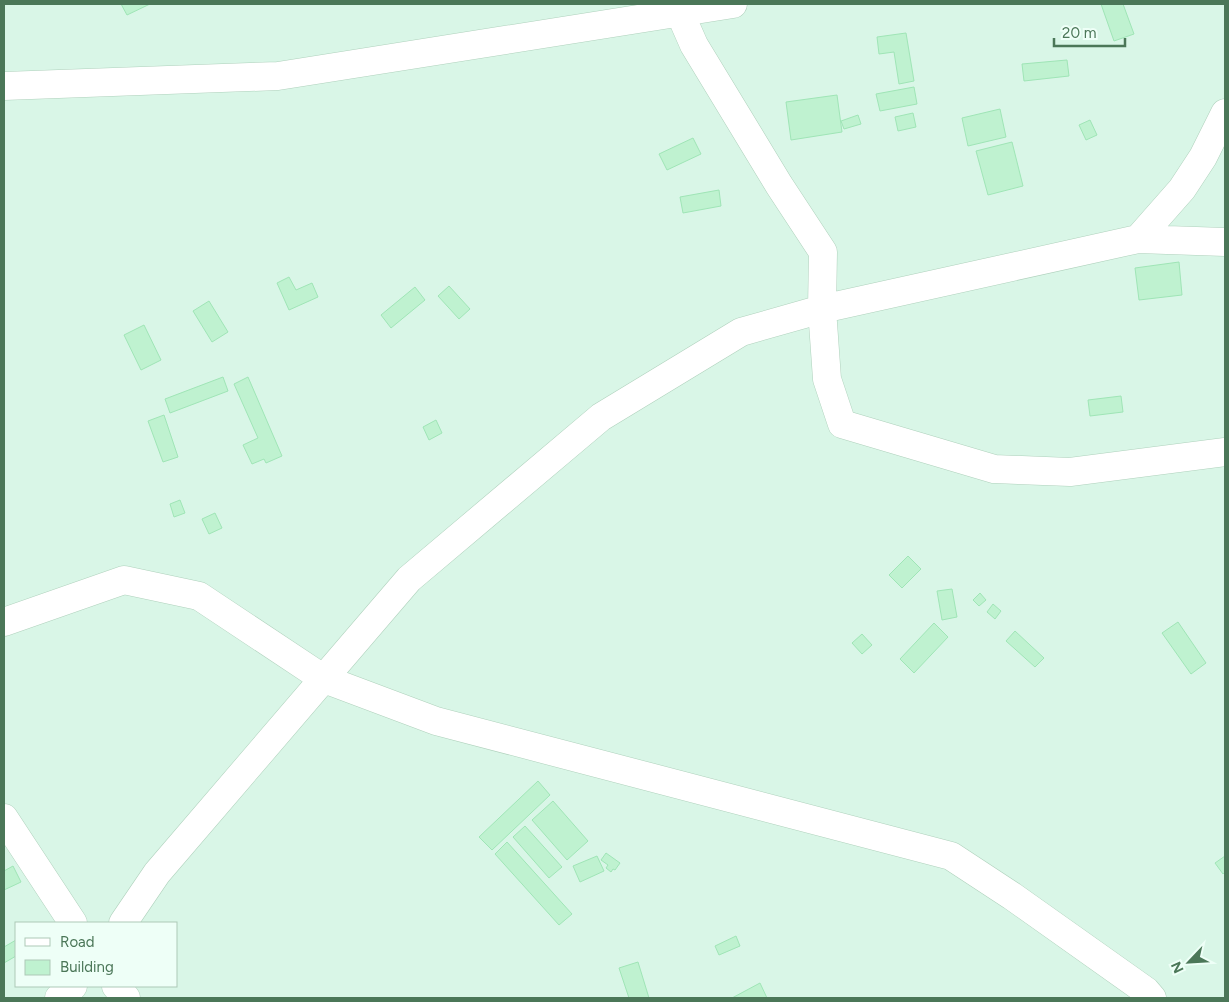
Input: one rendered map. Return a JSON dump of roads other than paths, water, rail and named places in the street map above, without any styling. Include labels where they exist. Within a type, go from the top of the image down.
[{"type":"street","points":[[4,86],[278,76],[678,8],[733,4]]},
{"type":"street","points":[[678,8],[694,45],[822,252],[822,308],[827,379],[842,424],[994,469],[1070,472],[1225,452]]},
{"type":"street","points":[[1138,239],[1182,189],[1203,157],[1225,113]]},
{"type":"street","points":[[124,922],[157,873],[409,579],[601,417],[741,332],[822,308],[1138,239],[1225,242]]},
{"type":"street","points":[[4,622],[124,580],[198,596],[324,679],[436,722],[951,856],[1012,896],[1146,991],[1152,998]]},
{"type":"street","points":[[4,818],[72,922]]},
{"type":"street","points":[[59,998],[72,987]]},
{"type":"street","points":[[117,987],[126,998]]}]
